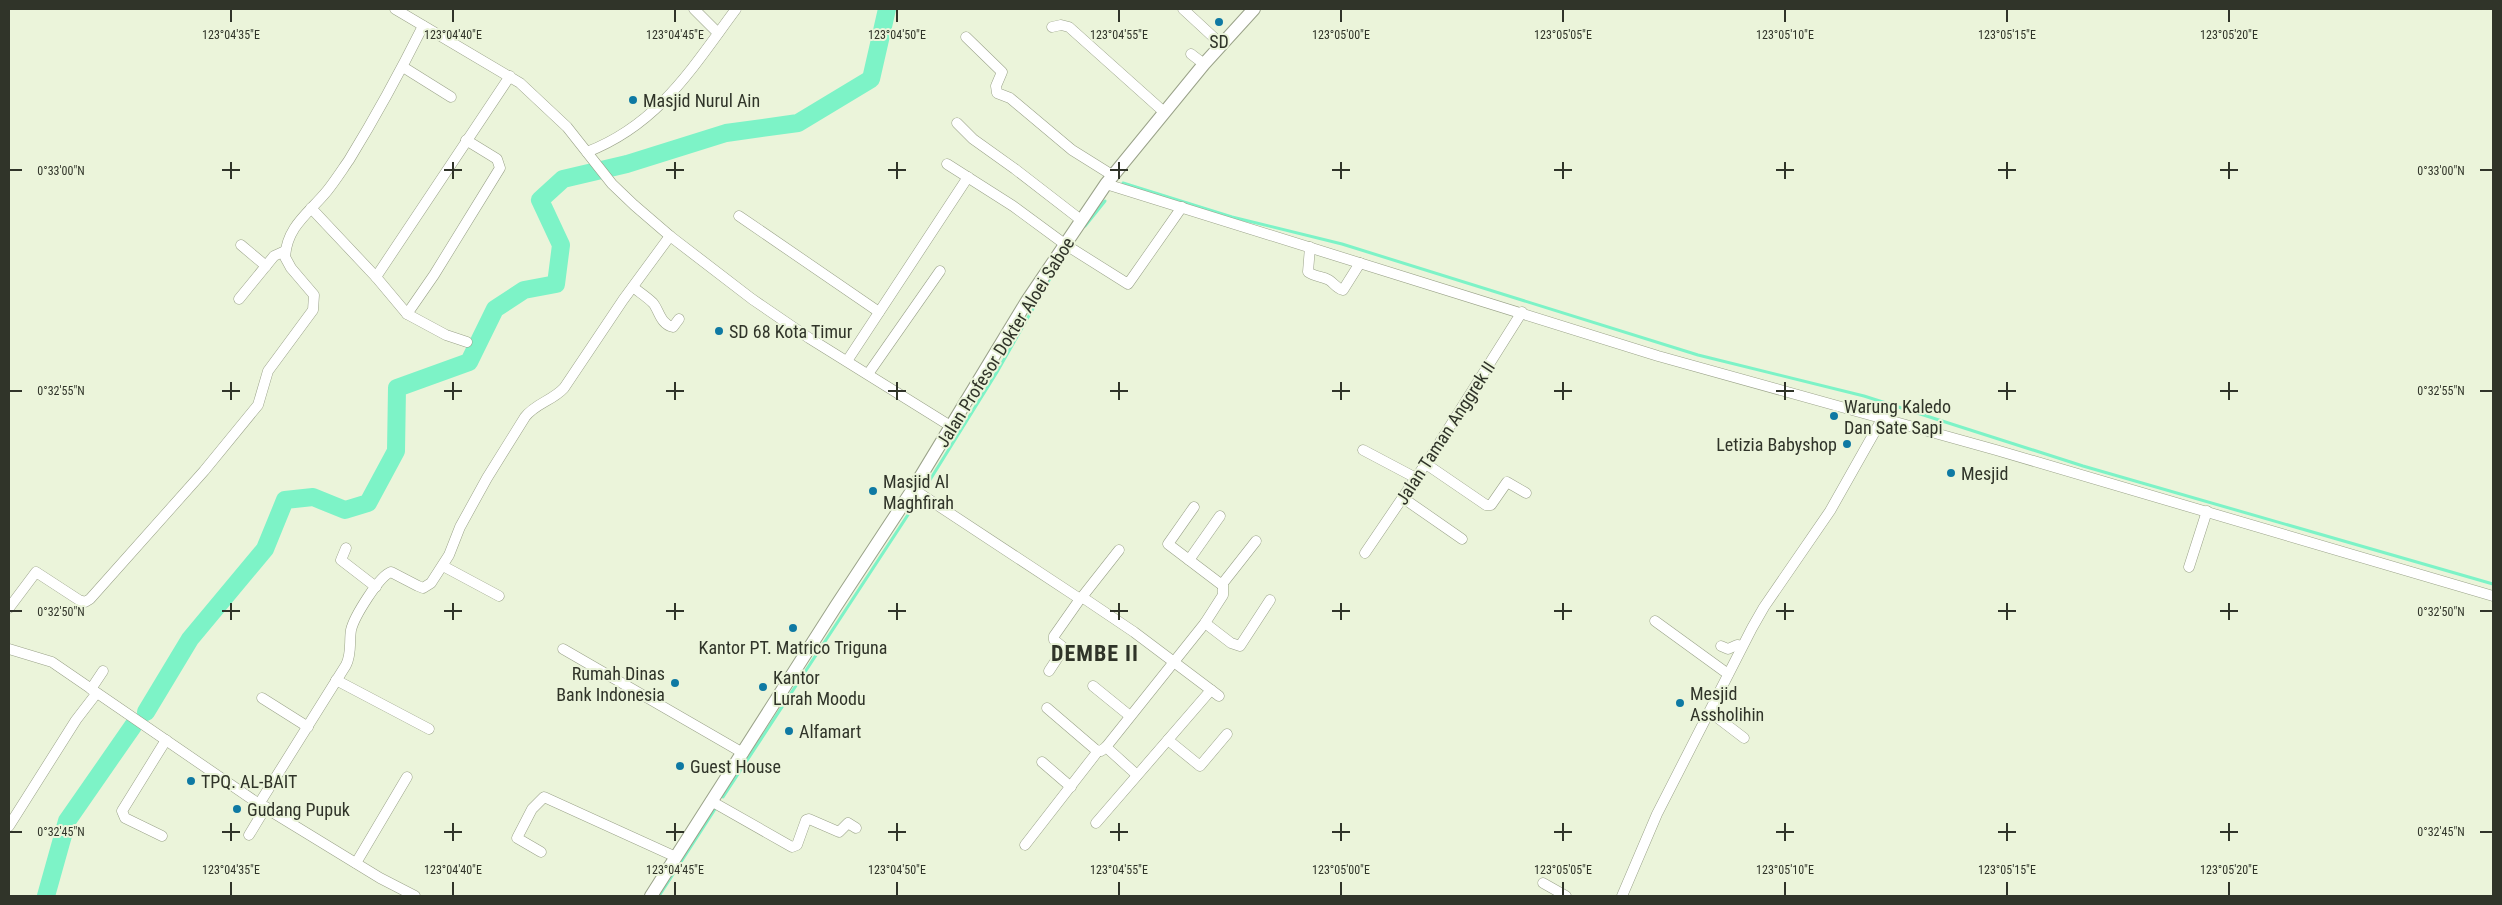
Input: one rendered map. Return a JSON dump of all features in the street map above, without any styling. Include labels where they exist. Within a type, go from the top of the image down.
[{"type":"street","points":[[395,9],[510,76],[548,108],[596,161],[612,184],[670,236],[779,318],[952,427]]},
{"type":"street","points":[[694,9],[718,33]]},
{"type":"street","points":[[588,152],[610,143],[651,115],[686,77],[736,9]]},
{"type":"street","points":[[1183,9],[1222,45]]},
{"type":"street","name":"Jalan Profesor Dokter Aloei Saboe","points":[[651,896],[710,801],[743,754],[836,606],[913,489],[1027,301],[1081,220],[1109,179],[1204,64],[1254,9]]},
{"type":"street","points":[[1052,27],[1061,25],[1069,27],[1164,112]]},
{"type":"street","points":[[9,608],[36,572],[78,600],[85,602],[90,599],[204,471],[258,405],[268,371],[310,315],[315,302],[314,295],[291,268],[285,256],[293,228],[327,191],[347,162],[424,26]]},
{"type":"street","points":[[966,37],[1002,72],[996,86],[997,93],[1010,98],[1109,179],[1182,207],[1658,356],[2207,511],[2493,596]]},
{"type":"street","points":[[1192,54],[1204,64]]},
{"type":"street","points":[[402,67],[451,97]]},
{"type":"street","points":[[376,277],[445,177],[466,140],[510,76]]},
{"type":"street","points":[[957,123],[973,139],[1081,220]]},
{"type":"street","points":[[407,314],[440,267],[500,168],[497,159],[466,140]]},
{"type":"street","points":[[947,164],[1013,206],[1066,245],[1128,284],[1182,207]]},
{"type":"street","points":[[847,361],[968,177]]},
{"type":"street","points":[[311,208],[376,277],[407,314],[446,335],[467,342]]},
{"type":"street","points":[[739,216],[879,312]]},
{"type":"street","points":[[249,835],[262,806],[349,659],[351,629],[354,621],[385,574],[390,572],[418,586],[427,586],[443,566],[460,527],[525,417],[532,409],[556,396],[564,388],[670,236]]},
{"type":"street","points":[[241,245],[266,266]]},
{"type":"street","points":[[1310,247],[1308,272],[1316,277],[1328,280],[1336,288],[1343,290],[1360,262]]},
{"type":"street","points":[[239,299],[274,256],[285,251]]},
{"type":"street","points":[[868,374],[940,271]]},
{"type":"street","points":[[633,287],[654,303],[656,313],[669,326],[673,327],[679,319]]},
{"type":"street","name":"Jalan Taman Anggrek II","points":[[1365,553],[1426,464],[1522,312]]},
{"type":"street","points":[[1622,896],[1657,814],[1742,646],[1764,607],[1843,490],[1882,419]]},
{"type":"street","points":[[1363,450],[1416,478]]},
{"type":"street","points":[[1426,464],[1486,505],[1490,505],[1506,482],[1526,493]]},
{"type":"street","points":[[913,489],[1081,598],[1175,662],[1219,696]]},
{"type":"street","points":[[1403,498],[1462,540]]},
{"type":"street","points":[[1194,507],[1168,544],[1222,585]]},
{"type":"street","points":[[2189,567],[2207,511]]},
{"type":"street","points":[[1189,560],[1220,516]]},
{"type":"street","points":[[1025,845],[1205,623],[1223,595],[1222,585],[1256,541]]},
{"type":"street","points":[[346,548],[341,557],[342,562],[376,587]]},
{"type":"street","points":[[1049,671],[1064,648],[1054,640],[1054,636],[1119,550]]},
{"type":"street","points":[[443,566],[499,596]]},
{"type":"street","points":[[1205,623],[1231,643],[1240,646],[1270,600]]},
{"type":"street","points":[[1655,621],[1728,674]]},
{"type":"street","points":[[1720,646],[1728,650],[1737,645],[1742,646]]},
{"type":"street","points":[[9,649],[52,662],[262,806],[415,896]]},
{"type":"street","points":[[563,650],[743,754]]},
{"type":"street","points":[[9,826],[94,692],[103,671]]},
{"type":"street","points":[[336,680],[429,729]]},
{"type":"street","points":[[1093,686],[1130,716]]},
{"type":"street","points":[[1096,823],[1210,690]]},
{"type":"street","points":[[262,698],[308,727]]},
{"type":"street","points":[[1047,708],[1137,775]]},
{"type":"street","points":[[1710,712],[1744,738]]},
{"type":"street","points":[[1168,740],[1200,766],[1228,734]]},
{"type":"street","points":[[162,836],[125,818],[122,811],[166,740]]},
{"type":"street","points":[[1042,762],[1072,788]]},
{"type":"street","points":[[356,863],[407,777]]},
{"type":"street","points":[[541,852],[518,838],[532,809],[544,796],[676,858]]},
{"type":"street","points":[[710,801],[792,848],[797,845],[806,820],[809,819],[839,832],[848,823],[856,828]]},
{"type":"street","points":[[1543,883],[1566,896]]},
{"type":"waterway","points":[[146,712],[190,639],[265,549],[285,500],[313,497],[345,510],[368,503],[396,451],[397,388],[469,362],[495,309],[524,290],[556,284],[561,245],[540,200],[563,179],[627,164],[726,133],[798,123],[871,79],[887,9]]},
{"type":"waterway","points":[[1123,183],[1232,217],[1342,244],[1698,355],[1864,396],[2083,466],[2493,584]]},
{"type":"waterway","points":[[1085,226],[1105,201]]},
{"type":"waterway","points":[[928,483],[997,372],[1052,275]]},
{"type":"waterway","points":[[723,797],[919,498]]},
{"type":"waterway","points":[[46,896],[67,821],[133,726]]},
{"type":"waterway","points":[[659,896],[717,806]]},
{"type":"place","name":"SD","points":[[1219,22]]},
{"type":"place","name":"Masjid Nurul Ain","points":[[633,100]]},
{"type":"place","name":"SD 68 Kota Timur","points":[[719,331]]},
{"type":"place","name":"Warung Kaledo Dan Sate Sapi","points":[[1834,416]]},
{"type":"place","name":"Letizia Babyshop","points":[[1847,444]]},
{"type":"place","name":"Mesjid","points":[[1951,473]]},
{"type":"place","name":"Masjid Al Maghfirah","points":[[873,491]]},
{"type":"place","name":"Kantor PT. Matrico Triguna","points":[[793,628]]},
{"type":"place","name":"Rumah Dinas Bank Indonesia","points":[[675,683]]},
{"type":"place","name":"Kantor Lurah Moodu","points":[[763,687]]},
{"type":"place","name":"Mesjid Assholihin","points":[[1680,703]]},
{"type":"place","name":"Alfamart","points":[[789,731]]},
{"type":"place","name":"Guest House","points":[[680,766]]},
{"type":"place","name":"TPQ. AL-BAIT","points":[[191,781]]},
{"type":"place","name":"Gudang Pupuk","points":[[237,809]]},
{"type":"district","name":"DEMBE II","points":[[1095,653]]}]
